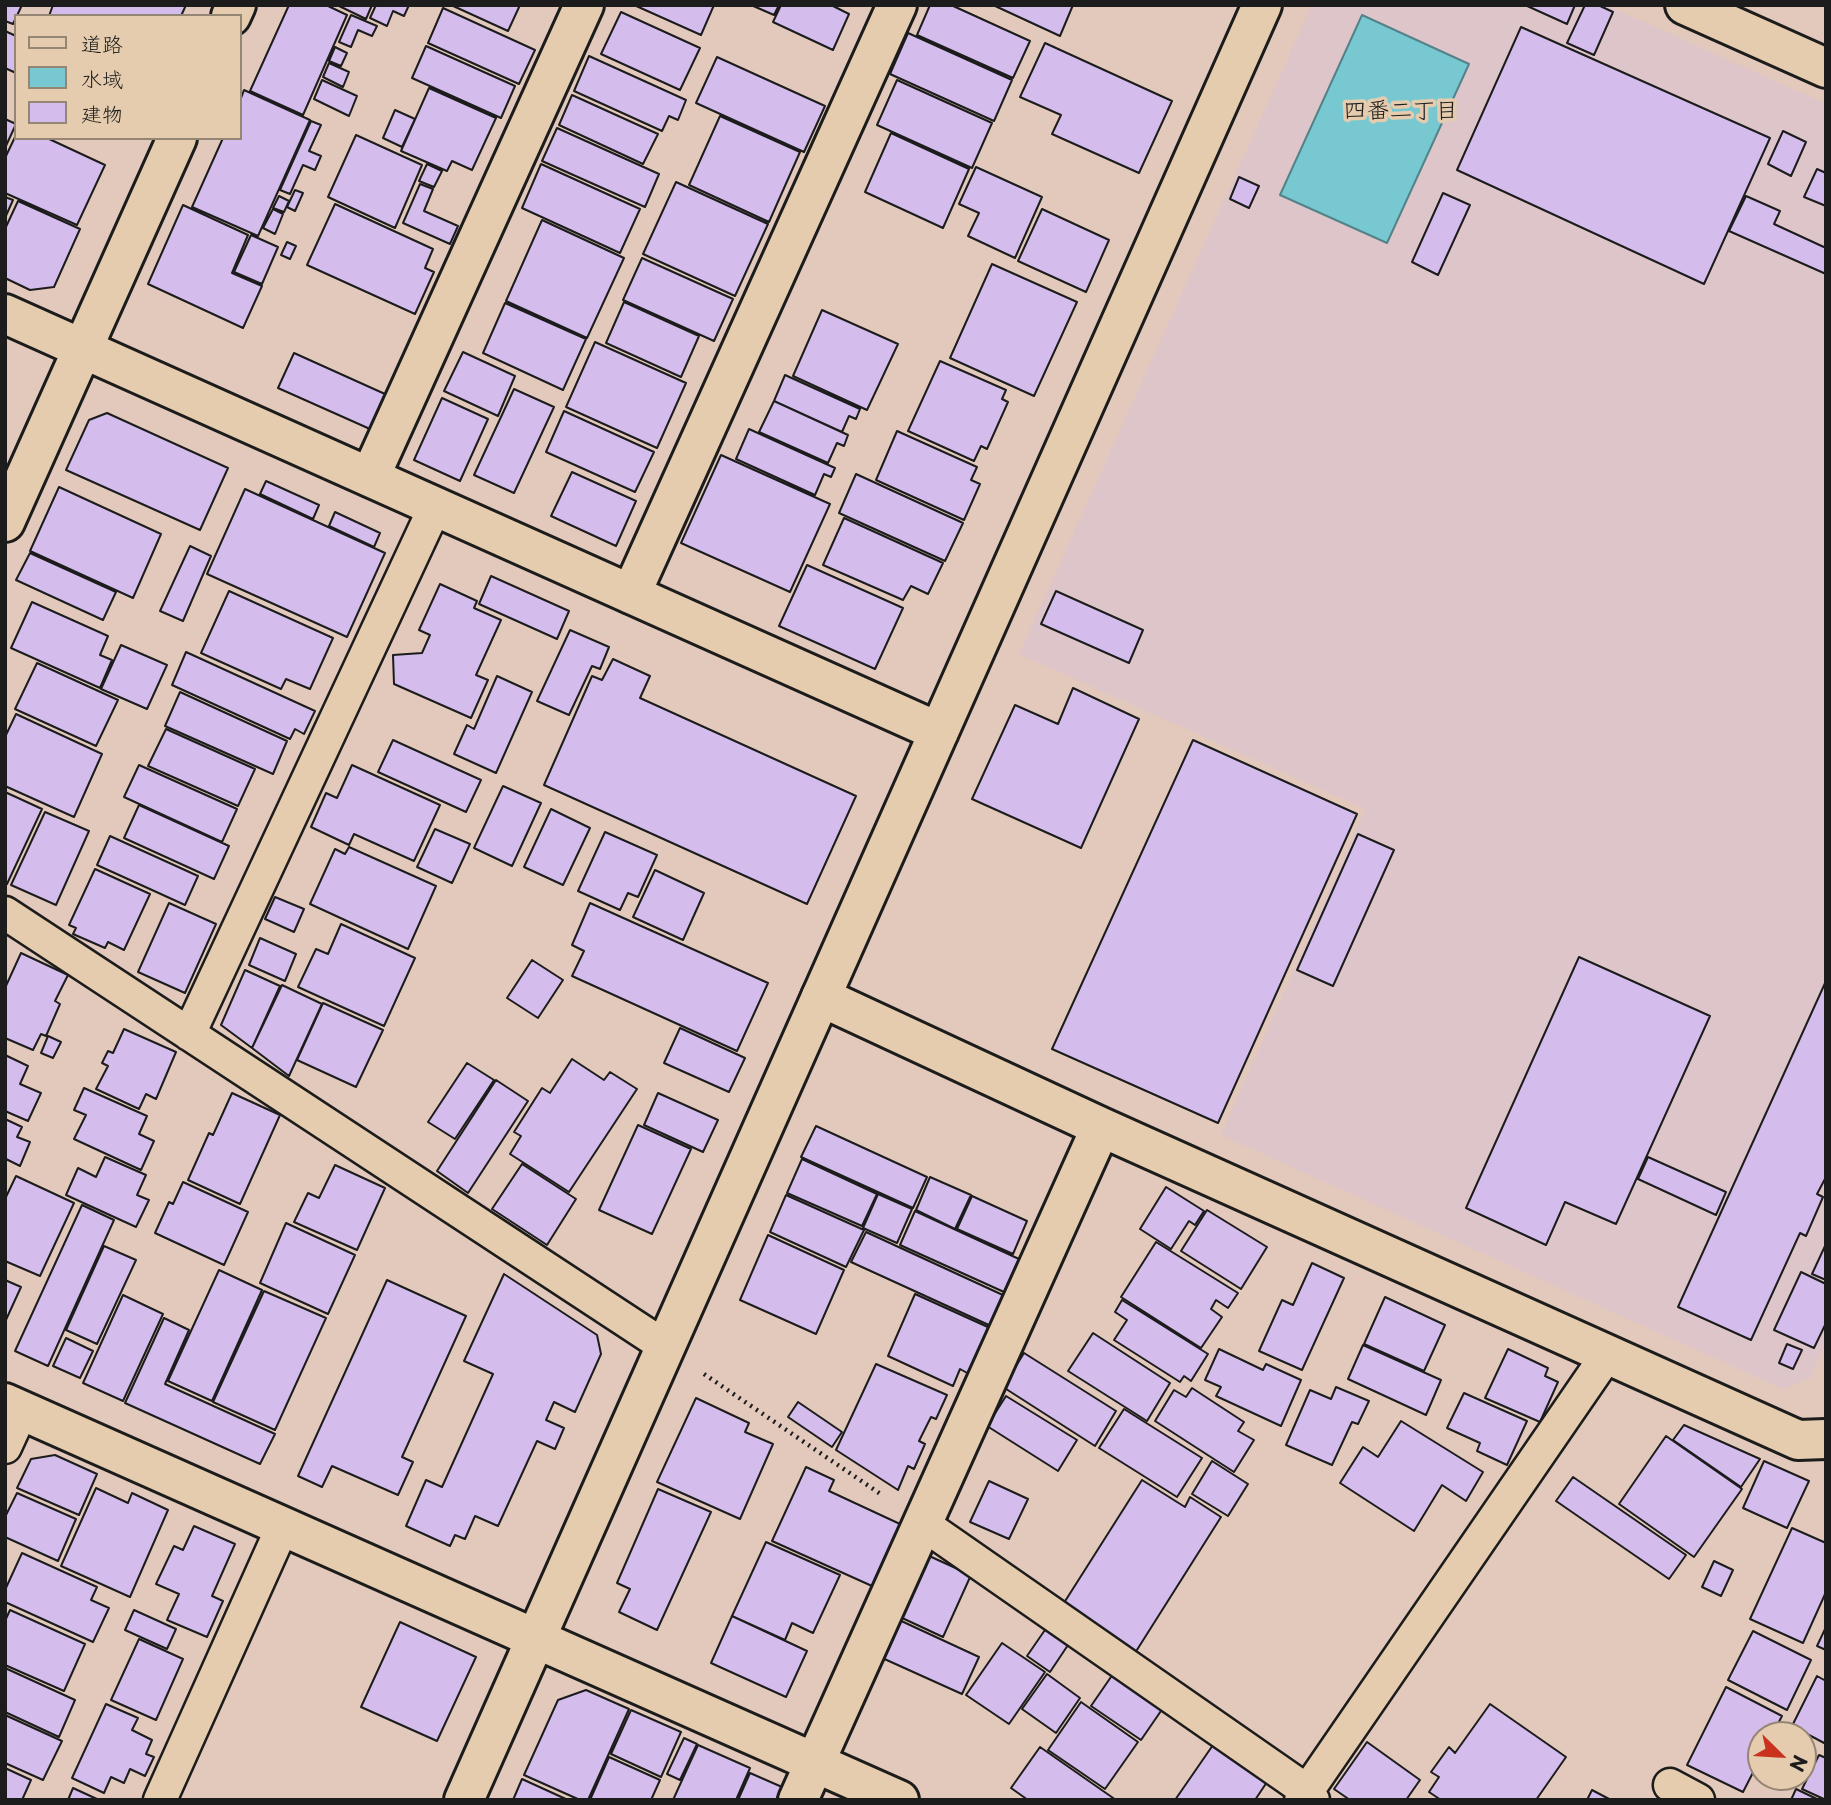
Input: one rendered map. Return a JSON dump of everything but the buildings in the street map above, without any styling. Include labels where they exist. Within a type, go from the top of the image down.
[{"type":"street","points":[[370,477],[584,5]]},
{"type":"street","points":[[631,594],[897,5]]},
{"type":"street","points":[[464,1800],[1262,5]]},
{"type":"street","points":[[1687,6],[1826,68]]},
{"type":"street","points":[[5,523],[176,140]]},
{"type":"street","points":[[5,314],[939,732]]},
{"type":"street","points":[[821,996],[1101,1127],[1798,1440],[1826,1438]]},
{"type":"street","points":[[798,1800],[1101,1127]]},
{"type":"street","points":[[13,1407],[899,1800]]},
{"type":"lane","points":[[189,1034],[435,507]]},
{"type":"lane","points":[[5,913],[666,1347]]},
{"type":"lane","points":[[923,1524],[1307,1797],[1607,1354]]},
{"type":"lane","points":[[5,1447],[13,1407]]},
{"type":"lane","points":[[160,1800],[284,1526]]},
{"type":"lane","points":[[1670,1785],[1698,1800]]},
{"type":"path","points":[[666,1347],[923,1524]]},
{"type":"shaded area","points":[[1312,5],[1606,5],[1826,104],[1826,1343],[1810,1378],[1783,1389],[1221,1135],[1365,809],[1019,654]]},
{"type":"water","points":[[1362,15],[1469,64],[1387,243],[1280,195]]},
{"type":"district","name":"四番二丁目","points":[[1401,112]]}]
